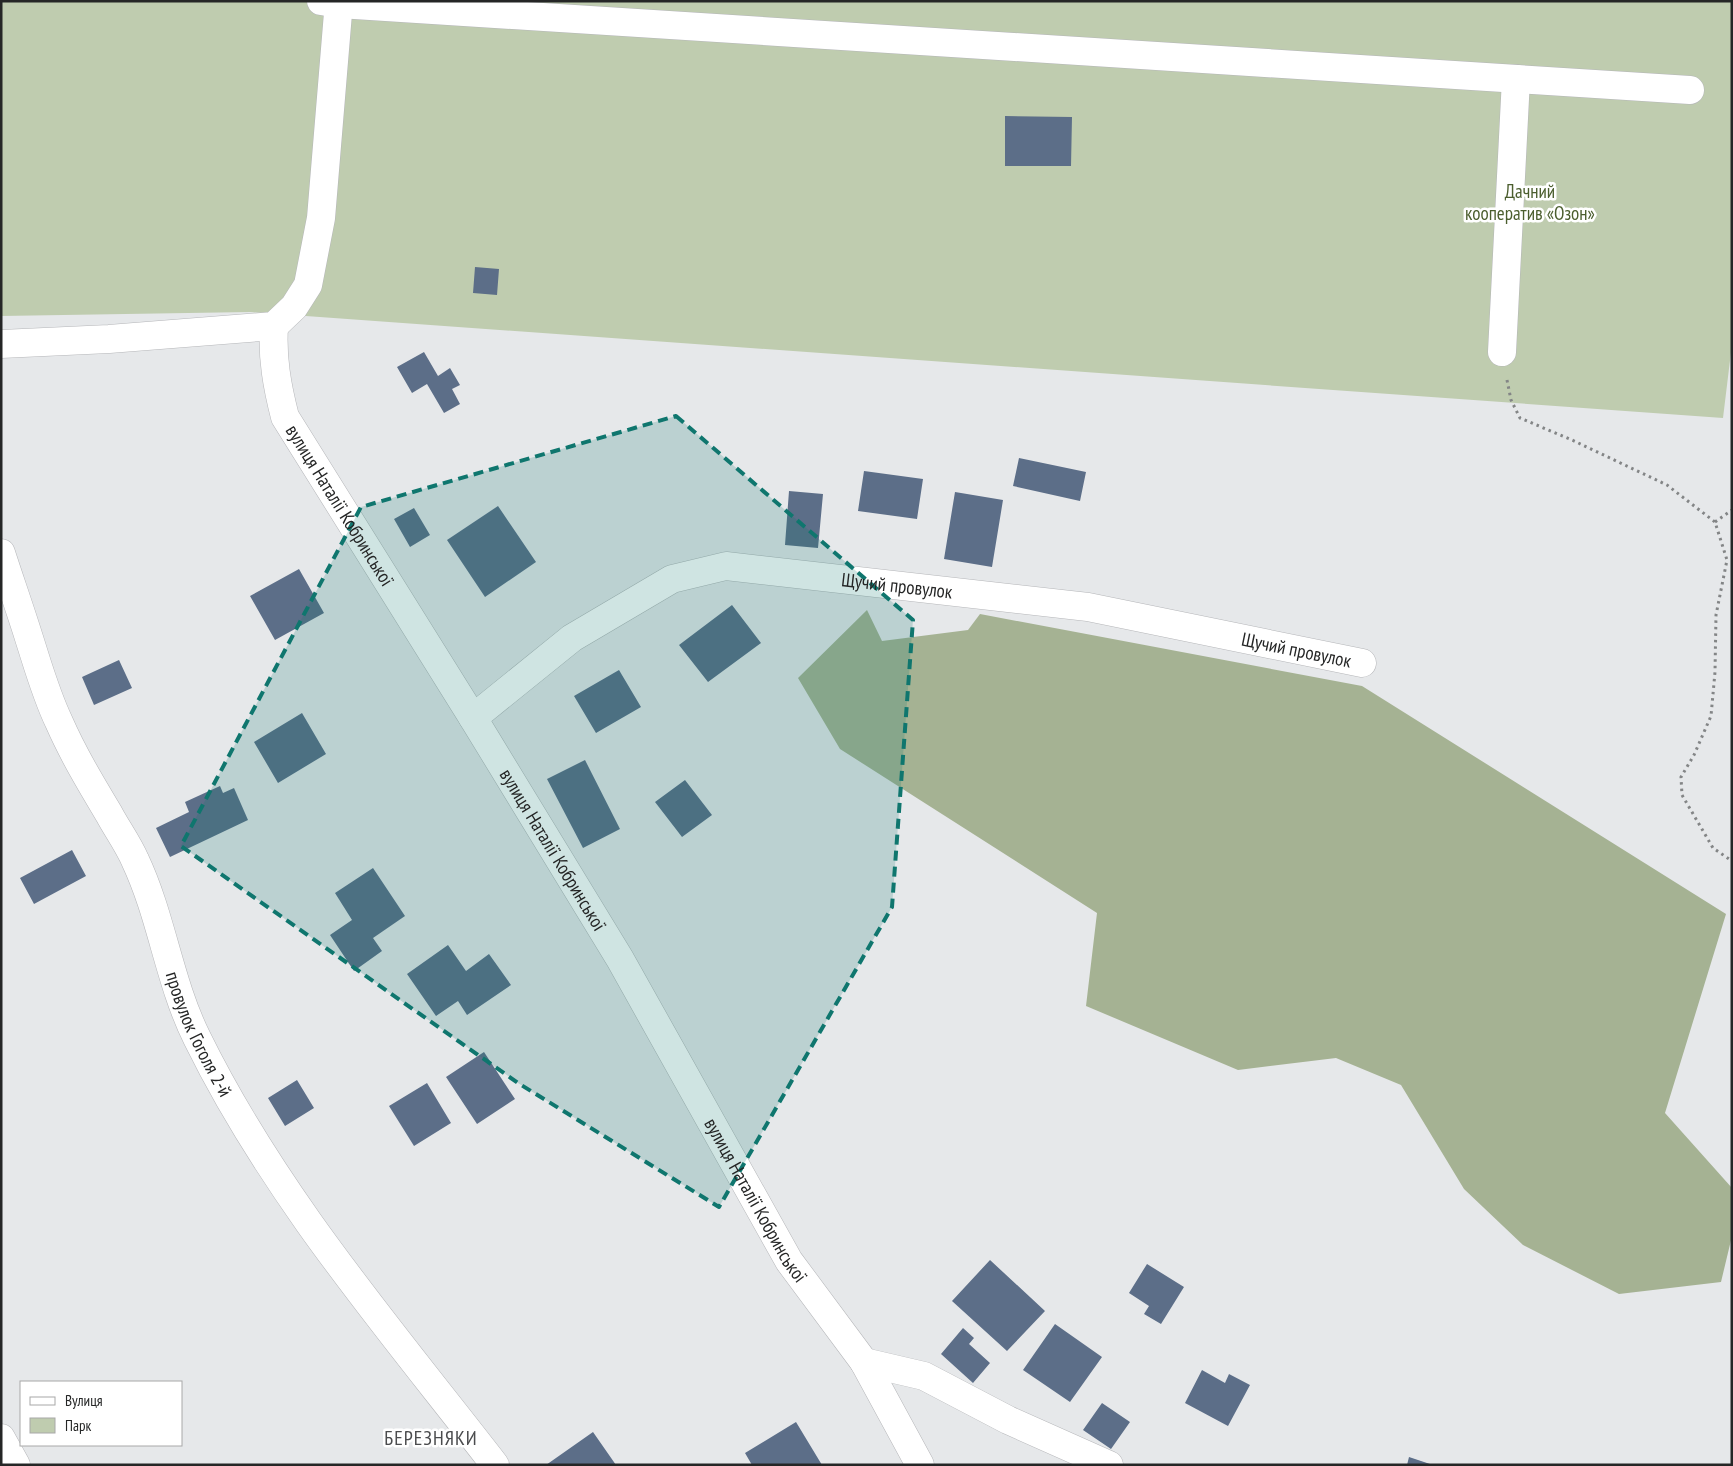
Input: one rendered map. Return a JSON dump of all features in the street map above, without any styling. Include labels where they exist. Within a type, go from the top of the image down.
[{"type":"street","points":[[1,344],[109,339],[274,326],[294,307],[308,285],[321,218],[333,2],[1690,90]]},
{"type":"street","points":[[1502,352],[1516,79]]},
{"type":"street","name":"вулиця Наталії Кобринської","points":[[274,326],[273,349],[277,388],[285,416],[473,718],[620,960],[789,1261],[864,1362],[920,1465]]},
{"type":"street","name":"провулок Гоголя 2-й","points":[[1,553],[47,694],[58,721],[134,858],[151,902],[175,984],[196,1036],[227,1095],[281,1181],[363,1298],[495,1465]]},
{"type":"street","name":"Щучий провулок","points":[[473,718],[581,633],[672,579],[726,566],[1088,606],[1362,663]]},
{"type":"street","points":[[864,1362],[924,1376],[1008,1420],[1109,1465]]},
{"type":"street","points":[[1,1438],[16,1465]]},
{"type":"path","points":[[1502,352],[1510,400],[1520,418],[1572,440],[1667,485],[1715,522],[1728,560],[1716,615],[1715,672],[1711,716],[1694,754],[1681,776],[1682,795],[1714,848],[1732,861]]},
{"type":"path","points":[[1715,522],[1732,510]]},
{"type":"highlighted area","points":[[676,416],[913,620],[892,907],[719,1207],[518,1083],[181,846],[361,507]]},
{"type":"green space","name":"Дачний кооператив «Озон»","points":[[1,1],[1732,1],[1732,344],[1723,418],[250,312],[1,316]]},
{"type":"green space","points":[[867,610],[882,641],[968,630],[980,614],[1362,686],[1726,914],[1665,1113],[1732,1188],[1732,1236],[1721,1282],[1619,1294],[1523,1245],[1464,1189],[1401,1085],[1336,1058],[1238,1070],[1086,1006],[1097,913],[840,749],[798,678]]},
{"type":"building","points":[[1005,116],[1072,117],[1071,166],[1005,166]]},
{"type":"building","points":[[475,267],[499,269],[497,295],[473,293]]},
{"type":"building","points":[[424,352],[438,376],[450,368],[460,385],[452,389],[460,404],[444,413],[427,384],[412,393],[397,367]]},
{"type":"building","points":[[1019,458],[1086,472],[1080,501],[1013,486]]},
{"type":"building","points":[[864,471],[923,479],[917,519],[858,511]]},
{"type":"building","points":[[789,491],[823,494],[818,548],[785,545]]},
{"type":"building","points":[[955,492],[1003,500],[992,567],[944,559]]},
{"type":"building","points":[[498,506],[536,562],[485,597],[447,540]]},
{"type":"building","points":[[414,508],[430,535],[410,547],[394,519]]},
{"type":"building","points":[[299,569],[324,613],[275,640],[250,596]]},
{"type":"building","points":[[732,605],[761,643],[708,682],[679,645]]},
{"type":"building","points":[[119,660],[132,688],[94,705],[82,677]]},
{"type":"building","points":[[619,670],[641,707],[596,733],[574,696]]},
{"type":"building","points":[[302,713],[326,754],[278,783],[254,742]]},
{"type":"building","points":[[585,760],[620,829],[583,848],[547,779]]},
{"type":"building","points":[[685,780],[712,815],[682,837],[655,802]]},
{"type":"building","points":[[220,786],[223,793],[234,788],[248,820],[170,857],[156,828],[189,812],[185,802]]},
{"type":"building","points":[[72,850],[86,876],[34,904],[20,878]]},
{"type":"building","points":[[373,868],[405,916],[373,938],[382,951],[354,971],[330,935],[352,920],[335,893]]},
{"type":"building","points":[[448,945],[466,971],[489,954],[511,985],[467,1015],[458,1001],[436,1016],[407,974]]},
{"type":"building","points":[[484,1052],[515,1099],[477,1124],[446,1077]]},
{"type":"building","points":[[297,1080],[314,1108],[285,1126],[268,1098]]},
{"type":"building","points":[[427,1083],[451,1123],[414,1146],[389,1106]]},
{"type":"building","points":[[990,1260],[1045,1311],[1007,1351],[952,1301]]},
{"type":"building","points":[[1147,1264],[1184,1287],[1161,1324],[1144,1314],[1149,1306],[1129,1293]]},
{"type":"building","points":[[1055,1324],[1102,1357],[1070,1402],[1023,1370]]},
{"type":"building","points":[[963,1328],[974,1338],[969,1344],[990,1363],[973,1383],[941,1354]]},
{"type":"building","points":[[1202,1370],[1225,1383],[1229,1374],[1250,1385],[1228,1426],[1185,1403]]},
{"type":"building","points":[[1102,1403],[1130,1422],[1111,1449],[1083,1430]]},
{"type":"building","points":[[796,1422],[822,1465],[752,1465],[745,1453]]},
{"type":"building","points":[[593,1432],[616,1465],[546,1465]]},
{"type":"building","points":[[1409,1457],[1430,1464],[1430,1465],[1407,1465]]},
{"type":"district","name":"БЕРЕЗНЯКИ","points":[[431,1438]]}]
